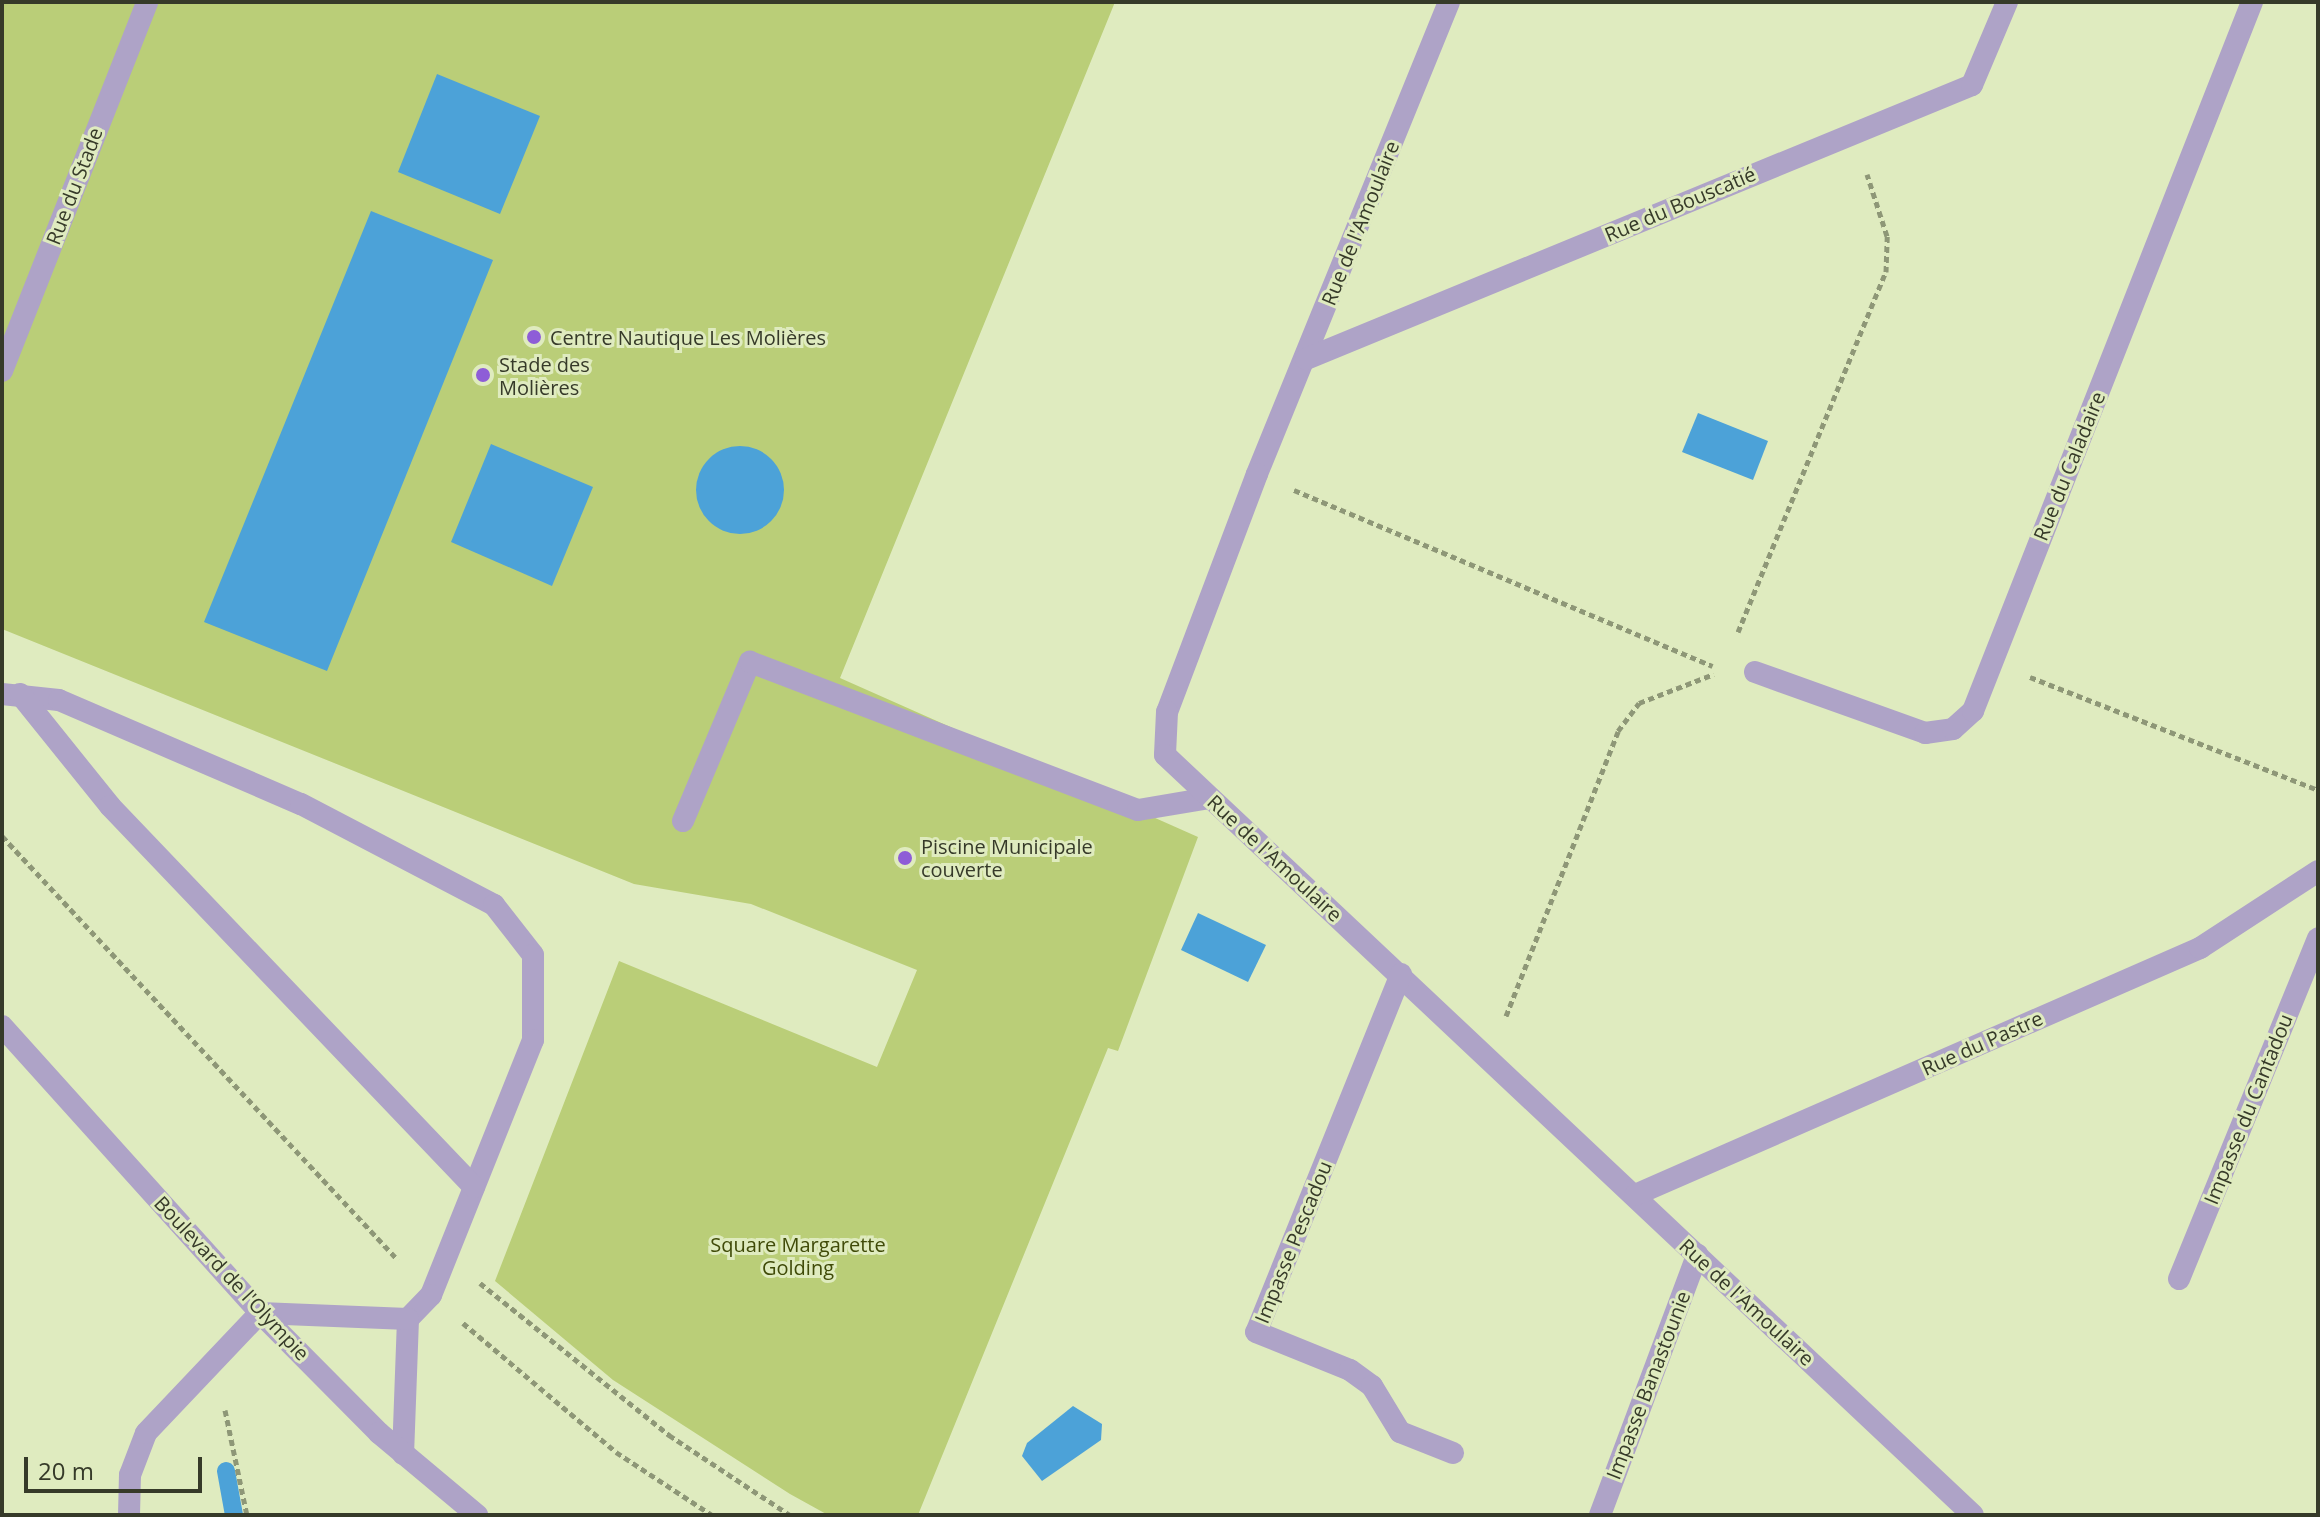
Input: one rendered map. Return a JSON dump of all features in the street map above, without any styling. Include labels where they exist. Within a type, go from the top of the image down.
[{"type":"street","name":"Rue du Stade","points":[[2,371],[147,2]]},
{"type":"street","name":"Rue de l'Amoulaire","points":[[1449,2],[1257,474],[1163,740],[1175,769],[1401,974],[1973,1515]]},
{"type":"street","name":"Rue du Bouscatié","points":[[1306,359],[1853,131],[1972,85],[2007,2]]},
{"type":"street","name":"Rue du Caladaire","points":[[1755,672],[1925,733],[1953,729],[1973,711],[2252,2]]},
{"type":"street","points":[[683,821],[750,662],[1138,810],[1210,798]]},
{"type":"street","points":[[11,694],[110,806],[474,1187]]},
{"type":"street","points":[[11,694],[59,700],[151,735],[494,905],[533,955],[533,1040],[431,1295],[408,1319],[403,1454]]},
{"type":"street","name":"Rue du Pastre","points":[[1635,1195],[2200,948],[2318,871]]},
{"type":"street","name":"Impasse du Cantadou","points":[[2179,1279],[2318,938]]},
{"type":"street","name":"Impasse Pescadou","points":[[1401,974],[1256,1332],[1350,1370],[1372,1386],[1400,1432],[1453,1453]]},
{"type":"street","name":"Boulevard de l'Olympie","points":[[2,1026],[260,1313],[403,1454],[477,1515]]},
{"type":"street","name":"Impasse Banastounie","points":[[1600,1515],[1697,1255]]},
{"type":"street","points":[[129,1515],[130,1475],[146,1433],[194,1378],[260,1313],[408,1319]]},
{"type":"path","points":[[1489,1058],[1618,731],[1639,703],[1723,670],[1886,272],[1887,236],[1853,131]]},
{"type":"path","points":[[1257,474],[1723,670],[1755,672]]},
{"type":"path","points":[[1991,662],[2318,790]]},
{"type":"path","points":[[2,836],[431,1295],[616,1452],[712,1515]]},
{"type":"path","points":[[449,1250],[493,1297],[669,1435],[790,1515]]},
{"type":"path","points":[[194,1378],[225,1409],[247,1515]]},
{"type":"green space","name":"Stade des Molières","points":[[2,2],[1115,2],[840,678],[1198,837],[1118,1051],[1108,1048],[918,1515],[828,1515],[790,1494],[613,1380],[495,1281],[619,961],[877,1067],[917,970],[751,904],[634,884],[2,629]]},
{"type":"water","points":[[437,74],[540,116],[500,214],[398,172]]},
{"type":"water","points":[[371,211],[493,260],[327,671],[204,622]]},
{"type":"water","points":[[1698,413],[1768,441],[1753,480],[1682,452]]},
{"type":"water","points":[[491,444],[593,487],[552,586],[451,542]]},
{"type":"water","points":[[740,446],[757,449],[771,459],[781,473],[784,490],[781,507],[771,521],[757,531],[740,534],[723,531],[709,521],[699,507],[696,490],[699,473],[709,459],[723,449]]},
{"type":"water","points":[[1198,913],[1266,945],[1248,982],[1181,950]]},
{"type":"water","points":[[1073,1406],[1102,1424],[1101,1440],[1042,1481],[1022,1456],[1027,1443]]},
{"type":"waterway","points":[[226,1471],[234,1515]]},
{"type":"place","name":"Centre Nautique Les Molières","points":[[534,337]]},
{"type":"place","name":"Stade des Molières","points":[[483,375]]},
{"type":"place","name":"Piscine Municipale couverte","points":[[905,858]]},
{"type":"park label","name":"Square Margarette Golding","points":[[798,1256]]}]
